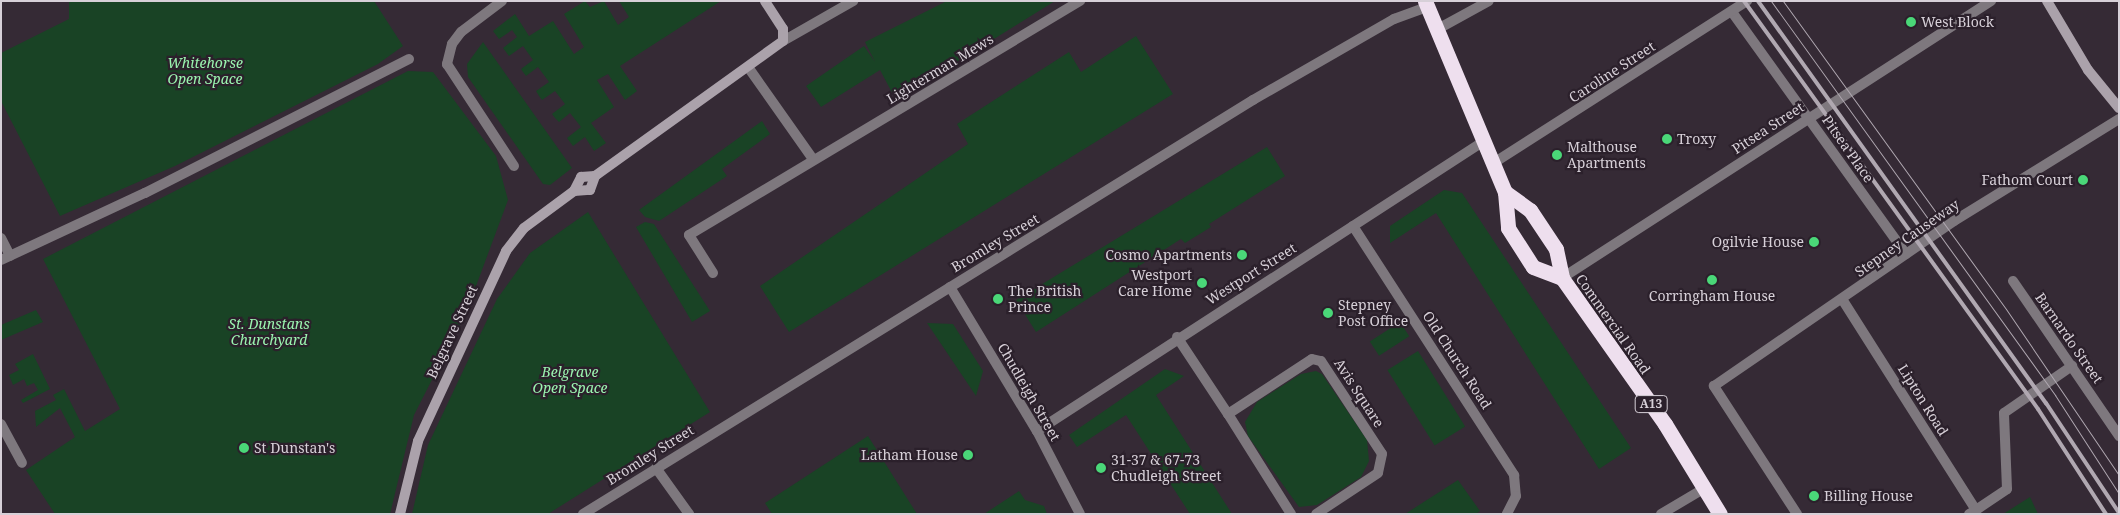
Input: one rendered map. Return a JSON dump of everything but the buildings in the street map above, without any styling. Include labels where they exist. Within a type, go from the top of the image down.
[{"type":"highway","name":"Commercial Road","points":[[1426,4],[1481,143],[1505,192],[1508,228],[1529,261],[1562,278]]},
{"type":"highway","name":"Commercial Road","points":[[1505,192],[1537,221],[1556,249],[1562,278],[1705,488],[1720,514]]},
{"type":"main road","points":[[765,1],[783,29],[783,41]]},
{"type":"main road","points":[[2047,1],[2088,70],[2119,108]]},
{"type":"main road","name":"Belgrave Street","points":[[400,514],[418,441],[506,251],[524,228],[574,191],[583,175],[595,176],[783,41]]},
{"type":"main road","name":"Belgrave Street","points":[[574,191],[592,189],[595,176]]},
{"type":"street","points":[[502,1],[461,32],[446,59],[451,77],[514,166]]},
{"type":"street","name":"Belgrave Street","points":[[783,41],[853,1]]},
{"type":"street","name":"Lighterman Mews","points":[[712,273],[689,235],[813,159],[1080,1]]},
{"type":"street","points":[[1436,30],[1490,1]]},
{"type":"street","name":"Caroline Street","points":[[1492,164],[1747,1]]},
{"type":"street","name":"Pitsea Street","points":[[1562,278],[1991,1]]},
{"type":"street","name":"Bromley Street","points":[[583,514],[1253,100],[1394,19],[1426,4]]},
{"type":"street","name":"Pitsea Place","points":[[1732,12],[1906,254]]},
{"type":"street","points":[[1,238],[6,258],[60,234],[409,59]]},
{"type":"street","points":[[748,67],[813,159]]},
{"type":"street","name":"Stepney Causeway","points":[[1796,514],[1714,386],[1906,254],[2119,119]]},
{"type":"street","name":"Westport Street","points":[[1037,432],[1177,337],[1481,143]]},
{"type":"street","name":"Old Church Road","points":[[1353,226],[1514,476],[1516,496],[1507,514]]},
{"type":"street","name":"Barnardo Street","points":[[2013,281],[2119,436]]},
{"type":"street","name":"Chudleigh Street","points":[[950,286],[1037,432],[1080,514]]},
{"type":"street","name":"Lipton Road","points":[[1842,299],[1973,512]]},
{"type":"street","points":[[1177,337],[1291,514]]},
{"type":"street","name":"Avis Square","points":[[1228,414],[1312,359],[1322,361],[1382,454],[1378,474],[1316,514]]},
{"type":"street","points":[[1973,512],[2007,489],[2004,413],[2072,366]]},
{"type":"street","points":[[1,424],[22,463]]},
{"type":"street","points":[[656,468],[689,514]]},
{"type":"street","points":[[1661,514],[1705,488]]},
{"type":"green space","name":"Whitehorse Open Space","points":[[69,1],[374,1],[403,46],[378,64],[175,166],[60,216],[1,101],[1,53],[69,19]]},
{"type":"green space","points":[[585,1],[590,7],[604,1],[618,25],[629,17],[619,1],[721,1],[620,66],[637,91],[625,100],[608,74],[597,80],[614,107],[591,123],[606,143],[594,151],[585,137],[573,146],[567,138],[581,127],[570,113],[559,122],[552,114],[565,104],[555,91],[542,100],[539,96],[536,91],[549,82],[538,67],[526,76],[523,72],[521,69],[533,60],[523,46],[509,56],[503,48],[517,37],[512,30],[499,39],[493,31],[515,14],[529,36],[553,21],[574,54],[584,47],[564,14]]},
{"type":"green space","points":[[947,1],[1055,1],[896,100],[880,70],[821,107],[806,86],[864,46],[875,62],[865,42]]},
{"type":"green space","points":[[1136,36],[1173,94],[789,332],[760,286],[968,144],[957,124],[1069,52],[1081,72]]},
{"type":"green space","points":[[483,42],[572,168],[550,185],[543,184],[468,77],[467,64]]},
{"type":"green space","name":"St. Dunstans Churchyard","points":[[408,71],[433,72],[496,156],[508,200],[466,313],[414,415],[390,514],[55,514],[26,470],[75,437],[60,408],[36,427],[35,411],[56,400],[53,395],[64,389],[85,431],[120,409],[43,259]]},
{"type":"green space","points":[[762,121],[770,134],[722,169],[727,176],[659,221],[645,217],[639,210]]},
{"type":"green space","points":[[1267,147],[1285,176],[1209,224],[1211,227],[1185,243],[1181,239],[1036,332],[1016,300]]},
{"type":"green space","points":[[1444,190],[1462,193],[1631,448],[1599,469],[1436,213],[1390,243],[1390,226]]},
{"type":"green space","name":"Belgrave Open Space","points":[[588,212],[710,412],[548,514],[412,514],[428,445],[497,299],[530,253]]},
{"type":"green space","points":[[645,222],[654,224],[710,311],[692,322],[636,227]]},
{"type":"green space","points":[[36,310],[43,322],[1,340],[1,325]]},
{"type":"green space","points":[[1400,322],[1409,336],[1379,356],[1370,342]]},
{"type":"green space","points":[[927,323],[953,324],[983,371],[976,396]]},
{"type":"green space","points":[[1418,351],[1465,426],[1435,446],[1387,370]]},
{"type":"green space","points":[[33,354],[50,389],[23,403],[21,400],[38,390],[34,383],[27,386],[24,379],[13,385],[9,375],[19,370],[15,364]]},
{"type":"green space","points":[[1165,369],[1184,376],[1156,395],[1232,514],[1190,514],[1126,415],[1077,447],[1069,435]]},
{"type":"green space","points":[[1316,371],[1322,374],[1367,440],[1369,461],[1361,477],[1317,505],[1299,507],[1248,436],[1245,422],[1257,402],[1301,374]]},
{"type":"green space","points":[[868,436],[917,514],[772,514],[765,503]]},
{"type":"green space","points":[[1458,480],[1480,511],[1476,514],[1405,514]]},
{"type":"green space","points":[[1019,491],[1025,500],[1044,506],[1047,514],[984,514]]},
{"type":"green space","points":[[2030,497],[2038,514],[2003,514]]},
{"type":"tram line","points":[[1771,1],[2055,395],[2119,494]]},
{"type":"tram line","points":[[1783,1],[2006,309],[2119,475]]},
{"type":"railway","points":[[1744,1],[2038,409],[2106,514]]},
{"type":"railway","points":[[1758,1],[2046,403],[2119,513]]},
{"type":"place","name":"West Block","points":[[1911,22]]},
{"type":"place","name":"Troxy","points":[[1667,139]]},
{"type":"place","name":"Malthouse Apartments","points":[[1557,155]]},
{"type":"place","name":"Fathom Court","points":[[2083,180]]},
{"type":"place","name":"Ogilvie House","points":[[1814,242]]},
{"type":"place","name":"Cosmo Apartments","points":[[1242,255]]},
{"type":"place","name":"Corringham House","points":[[1712,280]]},
{"type":"place","name":"Westport Care Home","points":[[1202,283]]},
{"type":"place","name":"The British Prince","points":[[998,299]]},
{"type":"place","name":"Stepney Post Office","points":[[1328,313]]},
{"type":"place","name":"St Dunstan's","points":[[244,448]]},
{"type":"place","name":"Latham House","points":[[968,455]]},
{"type":"place","name":"31-37 & 67-73 Chudleigh Street","points":[[1101,468]]},
{"type":"place","name":"Billing House","points":[[1814,496]]}]
